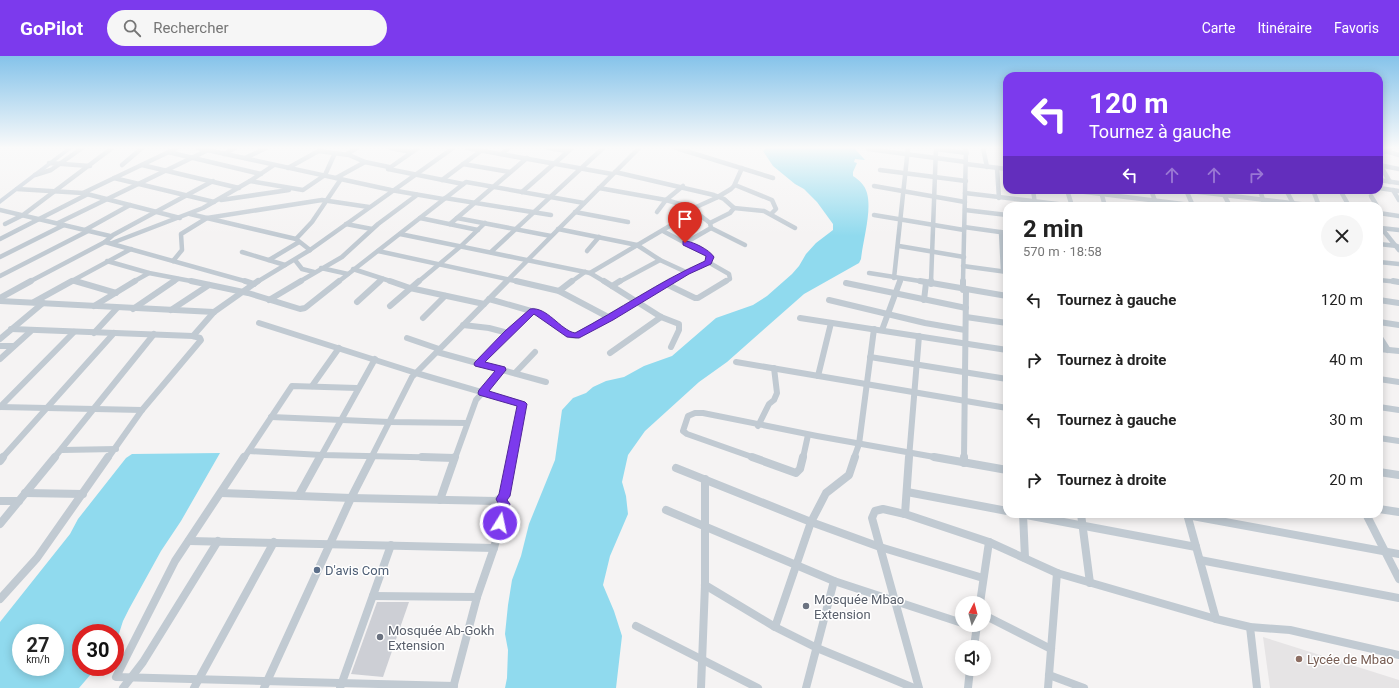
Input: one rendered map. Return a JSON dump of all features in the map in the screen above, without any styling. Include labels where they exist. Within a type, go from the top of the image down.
[{"type":"street","points":[[0,202],[32,177]]},
{"type":"street","points":[[5,224],[23,215],[74,177]]},
{"type":"street","points":[[58,223],[152,177]]},
{"type":"street","points":[[198,177],[239,188]]},
{"type":"street","points":[[111,244],[190,214],[216,201],[256,177]]},
{"type":"street","points":[[82,193],[114,178],[187,196],[216,201],[295,189],[305,189],[323,177]]},
{"type":"street","points":[[335,177],[417,195],[474,202],[551,215]]},
{"type":"street","points":[[193,336],[214,312],[254,284],[310,250],[409,177]]},
{"type":"street","points":[[430,177],[463,184]]},
{"type":"street","points":[[442,180],[445,177]]},
{"type":"street","points":[[450,224],[504,177]]},
{"type":"street","points":[[522,192],[538,177]]},
{"type":"street","points":[[491,252],[571,177]]},
{"type":"street","points":[[265,685],[351,498],[409,381],[610,177]]},
{"type":"street","points":[[638,177],[683,186],[718,196],[730,203],[734,208],[764,211],[795,228]]},
{"type":"street","points":[[559,291],[663,231],[696,207],[728,191],[735,185],[736,177]]},
{"type":"street","points":[[894,278],[899,246],[900,219],[905,177]]},
{"type":"street","points":[[924,300],[929,284],[934,252],[933,225],[936,177]]},
{"type":"street","points":[[940,177],[966,181]]},
{"type":"street","points":[[964,463],[966,308],[963,266],[966,177]]},
{"type":"street","points":[[998,177],[999,198]]},
{"type":"street","points":[[1387,177],[1390,182]]},
{"type":"street","points":[[269,260],[297,241],[328,200],[339,178]]},
{"type":"street","points":[[0,301],[105,242],[110,236],[187,196],[212,181]]},
{"type":"street","points":[[250,181],[295,189]]},
{"type":"street","points":[[1383,181],[1399,183]]},
{"type":"street","points":[[107,261],[149,273],[242,292],[302,309],[463,184],[471,182],[584,203]]},
{"type":"street","points":[[735,185],[772,200],[776,209],[771,214]]},
{"type":"street","points":[[657,212],[666,200],[683,186]]},
{"type":"street","points":[[874,186],[965,202]]},
{"type":"street","points":[[599,188],[666,200],[693,209],[710,225],[745,245]]},
{"type":"street","points":[[17,189],[88,194],[180,218]]},
{"type":"street","points":[[1383,189],[1399,191]]},
{"type":"street","points":[[1392,190],[1399,200]]},
{"type":"street","points":[[965,193],[1023,202]]},
{"type":"street","points":[[0,239],[42,219],[88,194]]},
{"type":"street","points":[[1113,194],[1163,202]]},
{"type":"street","points":[[1152,194],[1155,201]]},
{"type":"street","points":[[1220,194],[1278,202]]},
{"type":"street","points":[[1261,194],[1263,200]]},
{"type":"street","points":[[269,300],[314,272],[342,257],[372,229],[417,195]]},
{"type":"street","points":[[1224,195],[1228,202]]},
{"type":"street","points":[[1371,196],[1375,202]]},
{"type":"street","points":[[173,261],[182,253],[183,243],[180,235],[208,218],[328,200],[369,207]]},
{"type":"street","points":[[0,276],[130,205]]},
{"type":"street","points":[[685,243],[730,213],[734,208]]},
{"type":"street","points":[[0,210],[110,236]]},
{"type":"street","points":[[965,210],[1003,215]]},
{"type":"street","points":[[575,212],[628,222]]},
{"type":"street","points":[[190,214],[297,241],[310,250]]},
{"type":"street","points":[[1383,214],[1399,216]]},
{"type":"street","points":[[874,215],[933,225],[1001,232],[1003,252]]},
{"type":"street","points":[[420,218],[478,230]]},
{"type":"street","points":[[457,218],[516,228],[551,236]]},
{"type":"street","points":[[390,306],[461,246],[485,223]]},
{"type":"street","points":[[346,224],[372,229]]},
{"type":"street","points":[[0,257],[64,225]]},
{"type":"street","points":[[1383,227],[1399,230]]},
{"type":"street","points":[[558,229],[637,245],[660,260],[686,272]]},
{"type":"street","points":[[1383,230],[1398,248]]},
{"type":"street","points":[[489,299],[533,311],[542,315],[573,336],[610,318],[686,272],[708,262],[710,257],[709,255],[663,231]]},
{"type":"street","points":[[400,234],[588,273],[612,286],[661,317],[679,324],[679,330],[671,347]]},
{"type":"street","points":[[587,251],[599,237]]},
{"type":"street","points":[[105,242],[131,248],[254,284]]},
{"type":"street","points":[[1383,245],[1398,248]]},
{"type":"street","points":[[899,246],[964,256]]},
{"type":"street","points":[[34,302],[131,248]]},
{"type":"street","points":[[378,251],[559,291],[610,318]]},
{"type":"street","points":[[242,252],[285,265]]},
{"type":"street","points":[[295,260],[302,269],[314,272]]},
{"type":"street","points":[[612,286],[660,260]]},
{"type":"street","points":[[666,284],[695,298],[698,298],[730,278],[729,274],[708,262]]},
{"type":"street","points":[[1383,262],[1399,264]]},
{"type":"street","points":[[963,266],[1003,272]]},
{"type":"street","points":[[321,268],[348,274]]},
{"type":"street","points":[[353,269],[410,288],[484,304]]},
{"type":"street","points":[[94,307],[149,273]]},
{"type":"street","points":[[869,273],[1003,295]]},
{"type":"street","points":[[133,309],[178,279]]},
{"type":"street","points":[[357,302],[383,279]]},
{"type":"street","points":[[882,330],[901,279]]},
{"type":"street","points":[[1383,280],[1399,282]]},
{"type":"street","points":[[73,281],[116,293]]},
{"type":"street","points":[[846,283],[966,308]]},
{"type":"street","points":[[171,310],[209,285]]},
{"type":"street","points":[[423,318],[445,296]]},
{"type":"street","points":[[829,300],[926,323],[965,330]]},
{"type":"street","points":[[0,301],[214,312]]},
{"type":"street","points":[[1383,301],[1399,303]]},
{"type":"street","points":[[0,338],[43,303]]},
{"type":"street","points":[[94,333],[117,308]]},
{"type":"street","points":[[478,364],[508,333],[533,311]]},
{"type":"street","points":[[610,353],[661,317]]},
{"type":"street","points":[[966,317],[1003,322]]},
{"type":"street","points":[[800,318],[1003,349]]},
{"type":"street","points":[[220,493],[440,500],[496,500],[501,499],[504,496],[522,404],[416,373],[259,323]]},
{"type":"street","points":[[818,376],[831,323]]},
{"type":"street","points":[[1383,323],[1399,325]]},
{"type":"street","points":[[463,325],[489,328],[508,333]]},
{"type":"street","points":[[0,599],[37,558],[116,449],[142,410],[201,340],[200,338],[193,336],[11,329]]},
{"type":"street","points":[[775,627],[811,522],[826,493],[849,475],[859,444],[874,329]]},
{"type":"street","points":[[0,359],[31,330]]},
{"type":"street","points":[[0,407],[74,332]]},
{"type":"street","points":[[0,461],[114,334]]},
{"type":"street","points":[[0,524],[62,450],[154,334]]},
{"type":"street","points":[[905,514],[919,336]]},
{"type":"street","points":[[407,338],[438,351],[478,364],[546,382]]},
{"type":"street","points":[[1383,342],[1388,350]]},
{"type":"street","points":[[0,346],[13,346]]},
{"type":"street","points":[[312,386],[339,348]]},
{"type":"street","points":[[1383,349],[1399,351]]},
{"type":"street","points":[[514,373],[535,352]]},
{"type":"street","points":[[870,357],[1003,378]]},
{"type":"street","points":[[299,496],[375,359]]},
{"type":"street","points":[[736,362],[1003,407]]},
{"type":"street","points":[[758,426],[769,404],[774,400],[778,393],[774,368]]},
{"type":"street","points":[[440,500],[476,400],[502,370]]},
{"type":"street","points":[[1383,380],[1399,382]]},
{"type":"street","points":[[358,388],[292,386],[169,572],[116,676],[131,679],[197,684],[454,687],[477,597],[494,548],[504,511],[504,504],[501,499]]},
{"type":"street","points":[[0,407],[142,410]]},
{"type":"street","points":[[1383,408],[1399,410]]},
{"type":"street","points":[[808,435],[800,469],[796,473],[687,434],[683,431],[688,416],[695,413],[703,413],[758,426],[1003,469]]},
{"type":"street","points":[[271,417],[389,422],[467,423]]},
{"type":"street","points":[[1383,439],[1399,442]]},
{"type":"street","points":[[62,450],[116,449]]},
{"type":"street","points":[[249,451],[322,455],[454,458]]},
{"type":"street","points":[[676,468],[811,522],[880,547],[983,578]]},
{"type":"street","points":[[1383,473],[1399,475]]},
{"type":"street","points":[[701,688],[705,585],[705,479]]},
{"type":"street","points":[[907,492],[1003,510]]},
{"type":"street","points":[[25,494],[83,494]]},
{"type":"street","points":[[0,501],[19,501]]},
{"type":"street","points":[[919,688],[872,518],[875,511],[883,509],[905,514],[988,542],[1057,573],[1216,619],[1250,627],[1290,630],[1399,655]]},
{"type":"street","points":[[666,510],[834,581],[896,603],[955,621]]},
{"type":"street","points":[[1383,510],[1399,512]]},
{"type":"street","points":[[1022,518],[1025,558]]},
{"type":"street","points":[[1042,518],[1196,547]]},
{"type":"street","points":[[1082,518],[1090,582]]},
{"type":"street","points":[[1188,518],[1216,619]]},
{"type":"street","points":[[1208,518],[1399,554]]},
{"type":"street","points":[[1368,518],[1399,579]]},
{"type":"street","points":[[189,541],[330,543],[494,548]]},
{"type":"street","points":[[123,688],[131,679],[218,541]]},
{"type":"street","points":[[197,684],[274,542]]},
{"type":"street","points":[[981,596],[988,542]]},
{"type":"street","points":[[341,685],[391,545]]},
{"type":"street","points":[[1200,560],[1399,598]]},
{"type":"street","points":[[1048,688],[1057,573]]},
{"type":"street","points":[[806,688],[834,581]]},
{"type":"street","points":[[705,585],[775,627],[817,648],[914,688]]},
{"type":"street","points":[[373,596],[477,597]]},
{"type":"street","points":[[991,619],[1051,649]]},
{"type":"street","points":[[636,626],[758,688]]},
{"type":"street","points":[[1250,627],[1257,688]]},
{"type":"street","points":[[1049,675],[1084,688]]},
{"type":"street","points":[[968,688],[969,676]]},
{"type":"shaded area","name":"Lycée de Mbao","points":[[1263,637],[1399,680],[1399,688],[1270,688]]},
{"type":"water","points":[[787,177],[855,177],[860,181],[865,188],[868,200],[868,217],[861,259],[859,263],[804,294],[727,362],[699,382],[645,431],[628,455],[622,482],[626,496],[628,514],[610,556],[603,585],[614,611],[622,636],[616,688],[505,688],[507,678],[508,650],[505,634],[512,580],[521,556],[529,524],[555,460],[562,410],[573,398],[586,393],[593,387],[606,381],[624,377],[644,366],[672,356],[716,318],[753,305],[767,296],[792,274],[816,243],[833,230],[833,224],[817,202],[804,189]]},
{"type":"water","points":[[220,453],[181,521],[161,551],[122,624],[72,624],[72,676],[89,676],[79,688],[0,688],[0,622],[70,534],[78,519],[126,458],[132,454]]},
{"type":"building","name":"Mosquée Ab-Gokh Extension","points":[[377,602],[409,602],[383,677],[351,674]]},
{"type":"place","name":"D'avis Com","points":[[317,570]]},
{"type":"place","name":"Mosquée Mbao Extension","points":[[806,606]]},
{"type":"place","name":"Mosquée Ab-Gokh Extension","points":[[380,637]]},
{"type":"place","name":"Lycée de Mbao","points":[[1299,659]]},
{"type":"route","points":[[500,523],[504,511],[504,504],[501,499],[504,496],[522,404],[483,393],[502,370],[478,364],[508,333],[533,311],[542,315],[570,335],[576,336],[610,318],[686,272],[708,262],[711,256],[685,243]]}]
